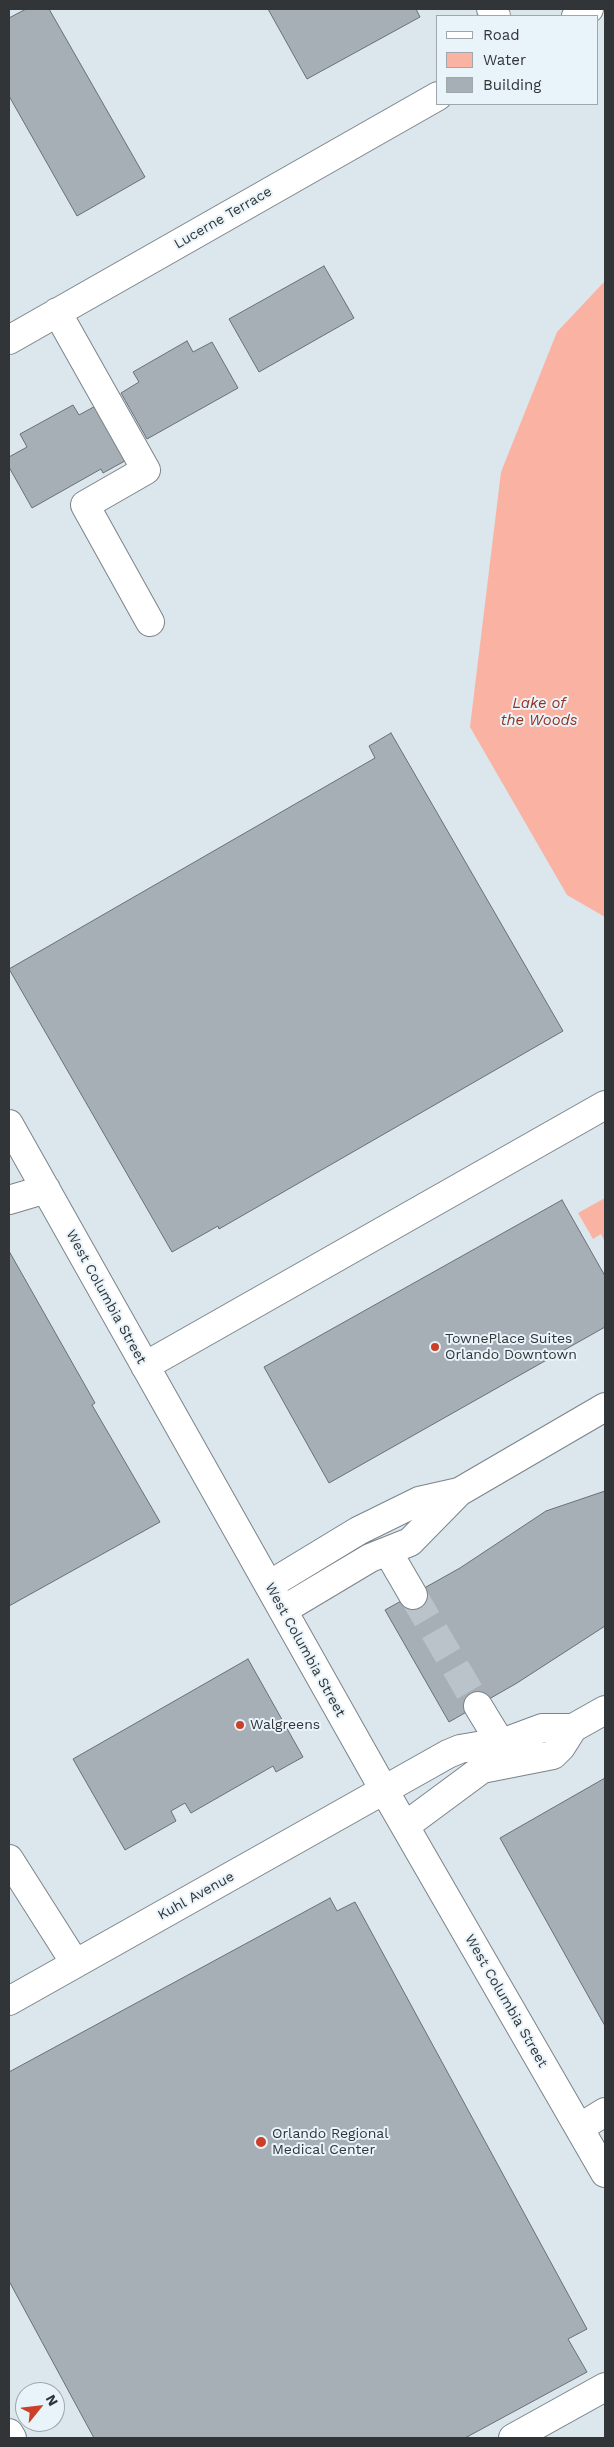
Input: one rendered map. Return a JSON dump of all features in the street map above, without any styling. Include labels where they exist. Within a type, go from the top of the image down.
[{"type":"street","points":[[578,15],[589,9]]},
{"type":"street","name":"Lucerne Terrace","points":[[9,340],[436,97]]},
{"type":"street","points":[[57,312],[146,470],[85,505],[150,622]]},
{"type":"street","points":[[145,1366],[605,1106]]},
{"type":"street","name":"West Columbia Street","points":[[9,1124],[384,1790],[605,2173]]},
{"type":"street","points":[[9,1200],[46,1189]]},
{"type":"street","points":[[283,1610],[370,1558],[410,1542],[458,1492],[605,1407]]},
{"type":"street","points":[[269,1585],[358,1531],[419,1501],[458,1492]]},
{"type":"street","points":[[388,1552],[413,1595]]},
{"type":"street","points":[[478,1706],[500,1742]]},
{"type":"street","points":[[405,1826],[482,1769],[553,1754],[561,1747],[572,1728],[605,1710]]},
{"type":"street","name":"Kuhl Avenue","points":[[9,2001],[460,1749],[500,1742],[542,1728],[572,1728]]},
{"type":"street","points":[[9,1859],[75,1964]]},
{"type":"street","points":[[580,2128],[605,2112]]},
{"type":"street","points":[[513,2438],[601,2389]]},
{"type":"street","points":[[9,2433],[12,2438]]},
{"type":"water","name":"Lake of the Woods","points":[[605,281],[605,917],[567,895],[470,727],[501,472],[557,332]]},
{"type":"water","points":[[605,1198],[605,1242],[601,1234],[593,1239],[578,1213]]},
{"type":"building","points":[[26,9],[49,9],[145,177],[77,216],[9,96],[9,18]]},
{"type":"building","points":[[268,9],[416,9],[420,17],[307,79]]},
{"type":"building","points":[[324,266],[354,318],[259,372],[229,319]]},
{"type":"building","points":[[187,341],[193,352],[212,342],[238,388],[147,439],[121,393],[139,382],[133,372]]},
{"type":"building","points":[[101,403],[132,457],[103,473],[101,469],[32,508],[9,467],[9,457],[27,447],[20,434],[73,405],[79,415]]},
{"type":"building","points":[[391,733],[563,1031],[219,1229],[218,1226],[172,1252],[9,969],[375,758],[369,746]]},
{"type":"building","name":"TownePlace Suites Orlando Downtown","points":[[562,1200],[605,1276],[605,1327],[329,1483],[264,1367]]},
{"type":"building","points":[[9,1251],[95,1403],[92,1405],[160,1522],[9,1606]]},
{"type":"building","points":[[605,1491],[605,1626],[517,1683],[449,1722],[385,1610],[460,1568],[546,1511]]},
{"type":"building","points":[[248,1659],[303,1757],[276,1772],[273,1766],[191,1813],[185,1803],[171,1811],[176,1821],[125,1850],[73,1759]]},
{"type":"building","points":[[605,1778],[605,2026],[500,1838]]},
{"type":"building","name":"Orlando Regional Medical Center","points":[[330,1898],[337,1911],[355,1902],[587,2329],[568,2339],[587,2372],[465,2438],[94,2438],[9,2281],[9,2072]]},
{"type":"tunnel","points":[[413,1595],[478,1706]]},
{"type":"place","name":"TownePlace Suites Orlando Downtown","points":[[435,1347]]},
{"type":"place","name":"Walgreens","points":[[240,1725]]},
{"type":"place","name":"Orlando Regional Medical Center","points":[[261,2142]]}]
